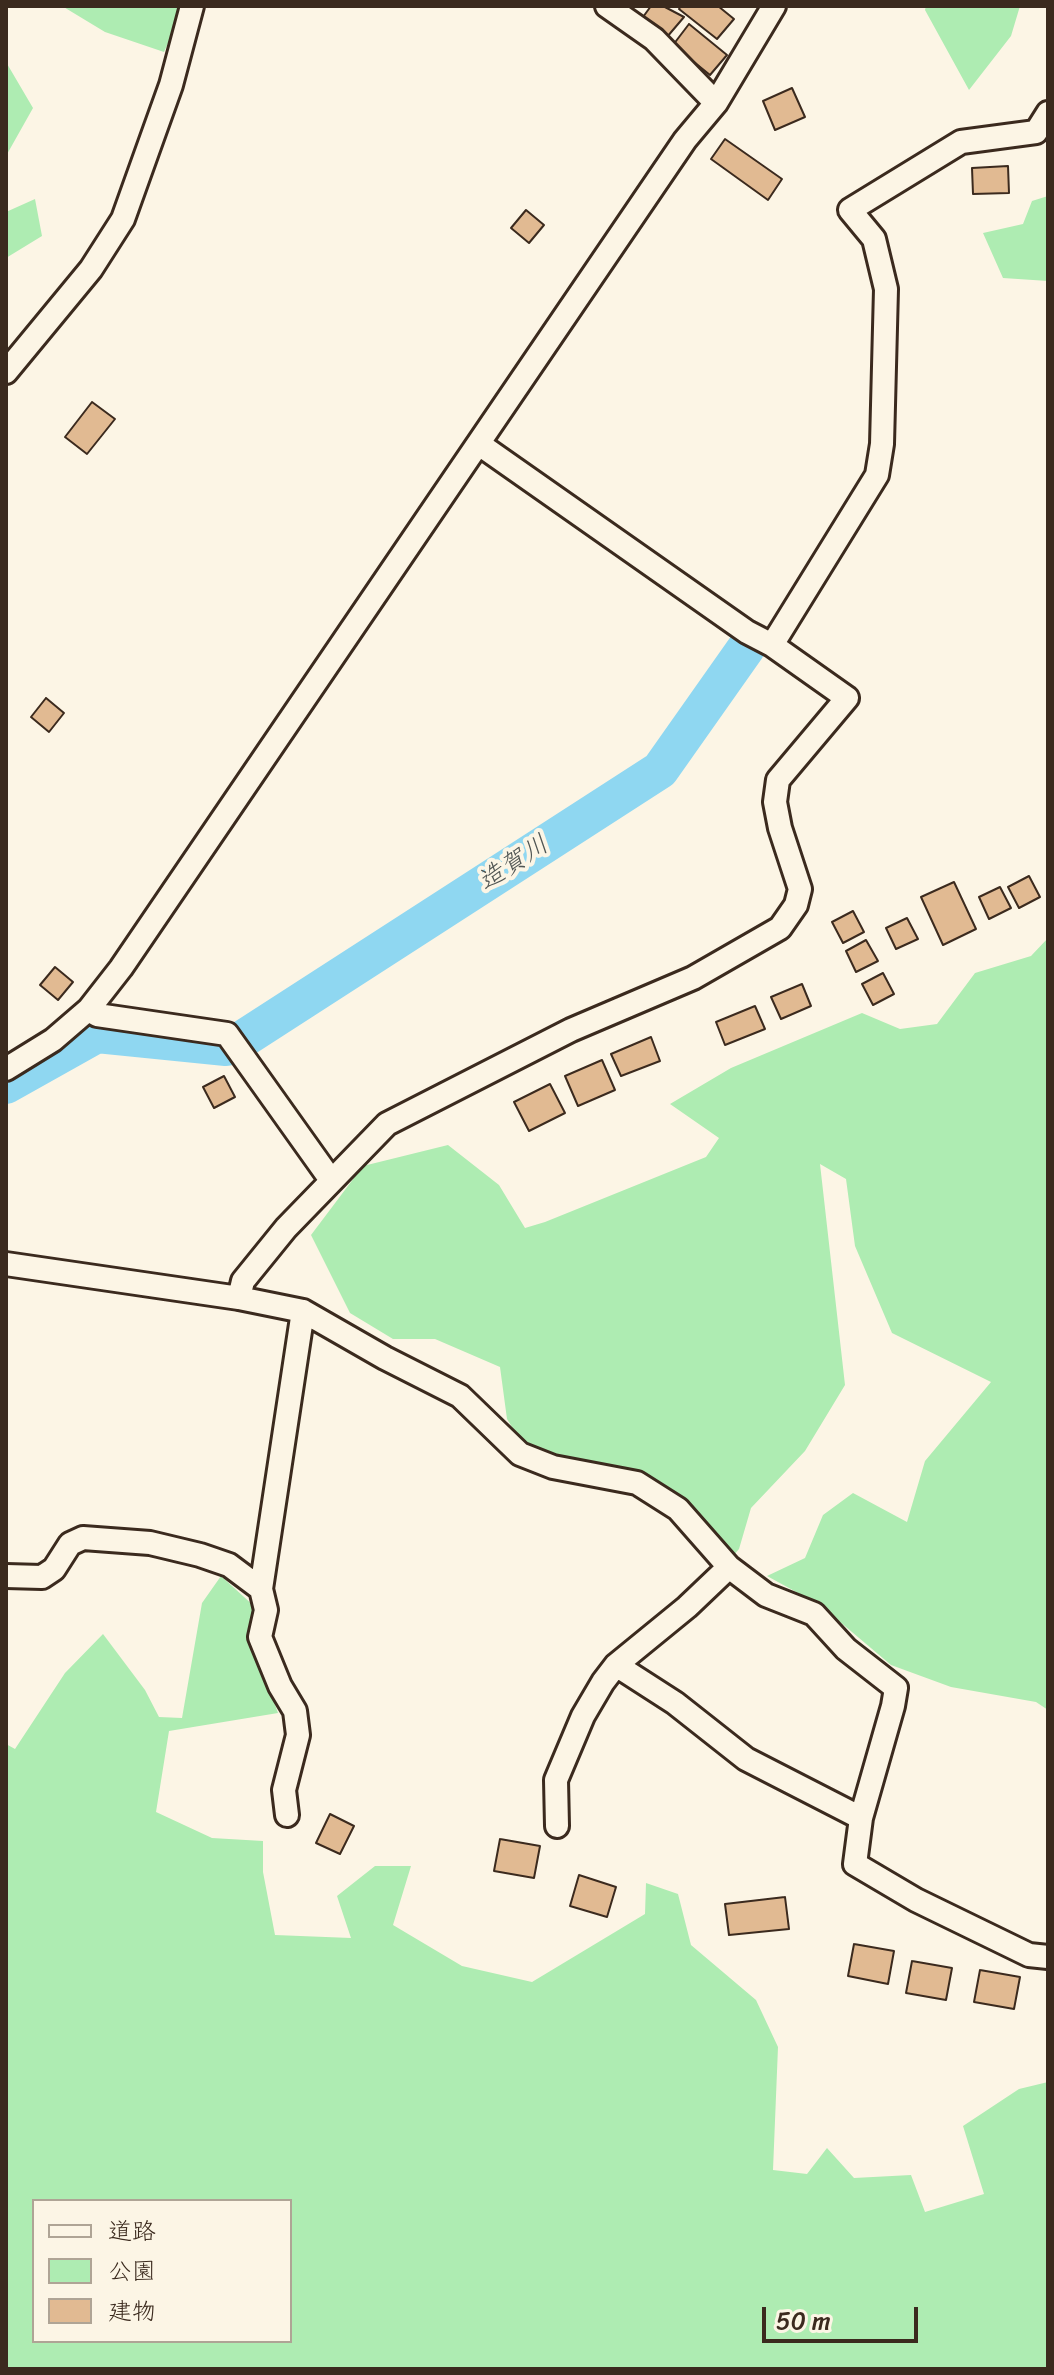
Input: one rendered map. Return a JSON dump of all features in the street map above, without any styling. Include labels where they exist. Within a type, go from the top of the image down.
[{"type":"street","points":[[6,372],[91,269],[123,219],[171,85],[192,6]]},
{"type":"street","points":[[607,6],[654,39],[716,103]]},
{"type":"street","points":[[6,1069],[53,1040],[89,1009],[121,968],[685,140],[716,103],[774,6]]},
{"type":"street","points":[[772,645],[877,475],[882,444],[886,289],[874,239],[850,210],[961,142],[1036,132],[1048,113]]},
{"type":"street","points":[[239,1298],[243,1281],[286,1228],[387,1124],[571,1030],[693,978],[780,928],[796,905],[800,889],[780,828],[775,802],[778,780],[847,698],[772,645],[747,632],[479,444]]},
{"type":"street","points":[[89,1009],[97,1015],[227,1034],[331,1180]]},
{"type":"street","points":[[6,1264],[239,1298],[303,1311],[460,1396],[520,1454],[553,1467],[637,1483],[678,1509],[729,1567],[766,1595],[814,1614],[846,1649],[896,1688],[861,1818],[855,1864],[930,1907],[1029,1955],[1048,1957]]},
{"type":"street","points":[[287,1815],[284,1790],[298,1735],[295,1711],[280,1686],[260,1637],[266,1610],[261,1589],[303,1311]]},
{"type":"street","points":[[6,1576],[42,1577],[54,1569],[70,1544],[83,1538],[150,1543],[200,1555],[229,1565],[261,1589]]},
{"type":"street","points":[[557,1826],[556,1780],[583,1716],[603,1682],[616,1665],[687,1607],[729,1567]]},
{"type":"street","points":[[616,1665],[675,1703],[746,1759],[861,1818]]},
{"type":"green space","points":[[62,6],[185,6],[164,52],[105,32]]},
{"type":"green space","points":[[926,6],[1020,6],[1011,36],[969,90],[925,10]]},
{"type":"green space","points":[[6,62],[33,108],[6,156]]},
{"type":"green space","points":[[1048,196],[1048,281],[1003,278],[983,233],[1023,224],[1032,201]]},
{"type":"green space","points":[[35,199],[42,236],[6,258],[6,212]]},
{"type":"green space","points":[[1048,938],[1048,1710],[1036,1702],[951,1687],[891,1665],[820,1605],[767,1576],[805,1558],[823,1515],[853,1493],[907,1522],[925,1461],[991,1382],[892,1333],[855,1246],[846,1179],[820,1164],[845,1385],[805,1451],[751,1508],[739,1549],[733,1556],[666,1489],[638,1470],[559,1459],[520,1440],[507,1419],[500,1367],[435,1339],[393,1339],[350,1313],[311,1235],[363,1166],[448,1145],[499,1185],[525,1228],[545,1222],[706,1157],[719,1138],[670,1104],[731,1068],[862,1013],[900,1029],[937,1024],[975,973],[1031,956]]},
{"type":"green space","points":[[221,1576],[255,1607],[255,1650],[278,1713],[169,1731],[156,1812],[212,1838],[263,1841],[263,1872],[275,1935],[351,1938],[337,1896],[375,1866],[411,1866],[393,1925],[462,1966],[532,1982],[645,1914],[646,1883],[678,1894],[691,1945],[756,2000],[778,2047],[773,2170],[807,2174],[827,2148],[854,2178],[911,2175],[925,2212],[984,2194],[963,2126],[1019,2089],[1048,2082],[1048,2369],[6,2369],[6,1744],[15,1749],[65,1673],[103,1634],[145,1690],[159,1717],[182,1718],[202,1603]]},
{"type":"building","points":[[651,6],[663,6],[684,17],[667,37],[643,17]]},
{"type":"building","points":[[681,6],[718,6],[734,19],[717,39],[679,9]]},
{"type":"building","points":[[689,24],[727,55],[710,75],[673,45]]},
{"type":"building","points":[[792,88],[805,117],[775,130],[763,101]]},
{"type":"building","points":[[725,139],[782,179],[768,200],[711,159]]},
{"type":"building","points":[[1008,166],[1009,193],[973,194],[972,168]]},
{"type":"building","points":[[526,210],[544,225],[529,243],[511,228]]},
{"type":"building","points":[[92,402],[115,419],[87,454],[65,437]]},
{"type":"building","points":[[46,698],[64,713],[49,732],[31,717]]},
{"type":"building","points":[[1029,876],[1040,897],[1019,908],[1008,887]]},
{"type":"building","points":[[954,882],[976,929],[943,945],[921,897]]},
{"type":"building","points":[[1000,887],[1011,908],[989,919],[979,897]]},
{"type":"building","points":[[853,911],[864,932],[843,943],[832,922]]},
{"type":"building","points":[[907,918],[918,939],[896,949],[886,928]]},
{"type":"building","points":[[866,940],[878,961],[856,972],[846,951]]},
{"type":"building","points":[[55,967],[73,982],[58,1000],[40,985]]},
{"type":"building","points":[[883,973],[894,994],[873,1005],[862,984]]},
{"type":"building","points":[[802,984],[811,1006],[781,1019],[771,997]]},
{"type":"building","points":[[755,1006],[765,1029],[725,1045],[716,1022]]},
{"type":"building","points":[[651,1037],[660,1061],[621,1076],[611,1054]]},
{"type":"building","points":[[602,1060],[615,1090],[578,1106],[565,1076]]},
{"type":"building","points":[[224,1076],[235,1097],[214,1108],[203,1087]]},
{"type":"building","points":[[550,1084],[565,1113],[529,1131],[514,1102]]},
{"type":"building","points":[[330,1814],[354,1826],[340,1854],[316,1843]]},
{"type":"building","points":[[500,1839],[540,1846],[534,1878],[494,1871]]},
{"type":"building","points":[[579,1875],[616,1887],[607,1917],[570,1906]]},
{"type":"building","points":[[785,1897],[789,1929],[729,1935],[725,1904]]},
{"type":"building","points":[[854,1944],[894,1951],[888,1984],[848,1976]]},
{"type":"building","points":[[912,1961],[952,1968],[946,2000],[906,1993]]},
{"type":"building","points":[[980,1970],[1020,1977],[1014,2009],[974,2002]]},
{"type":"waterway","name":"造賀川","points":[[243,1039],[660,770],[746,648]]},
{"type":"waterway","name":"造賀川","points":[[6,1085],[97,1034],[226,1047]]}]
